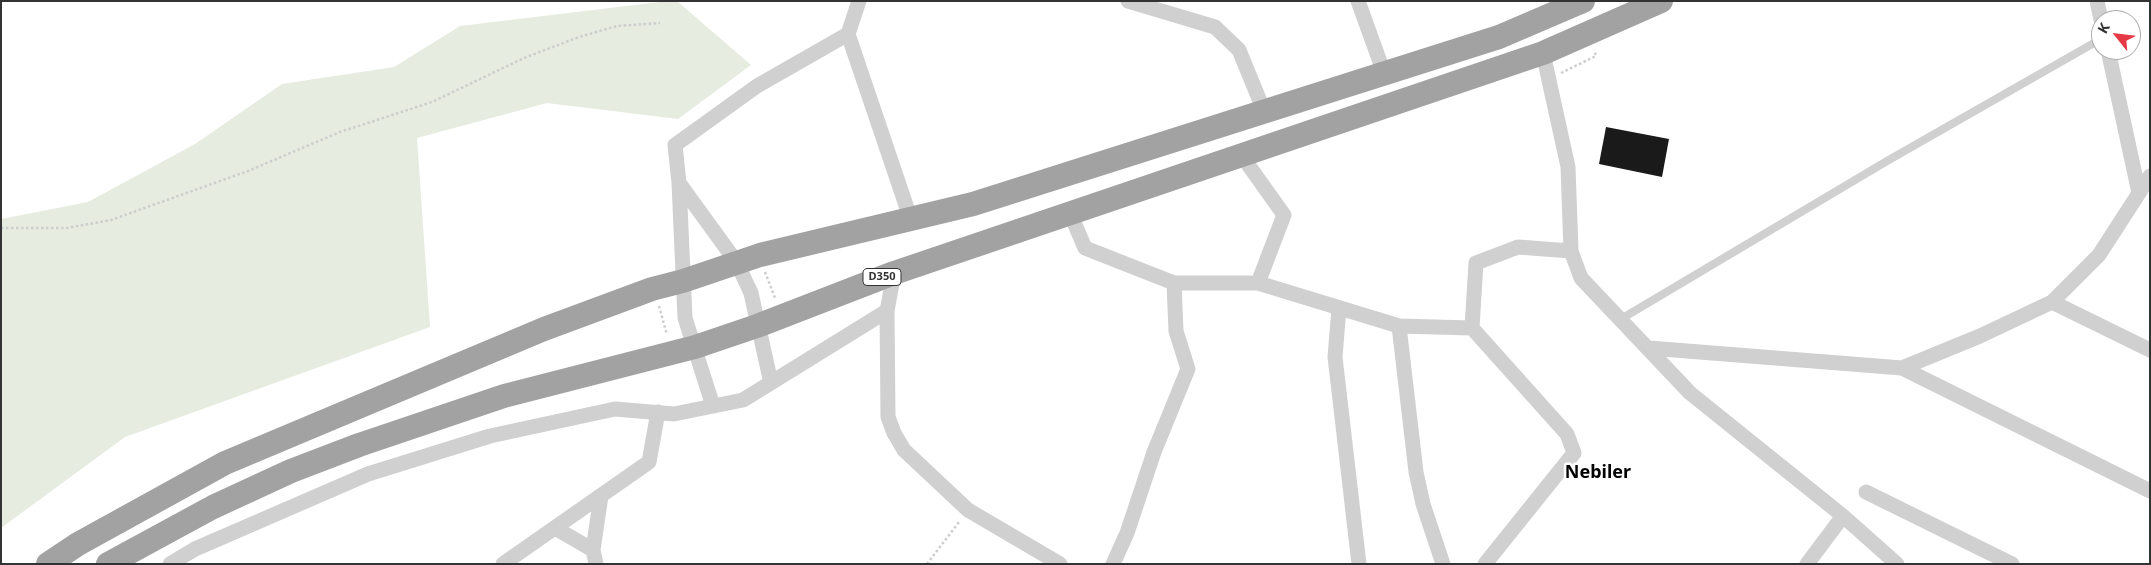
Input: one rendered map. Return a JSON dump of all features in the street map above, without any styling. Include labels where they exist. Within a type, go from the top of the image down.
[{"type":"highway","points":[[48,564],[78,544],[225,463],[370,400],[544,329],[652,289],[683,282],[760,255],[973,204],[1499,37],[1582,1]]},
{"type":"highway","name":"D350","points":[[108,564],[213,507],[317,461],[504,396],[695,347],[757,326],[894,273],[1543,53],[1661,1]]},
{"type":"street","points":[[859,1],[848,34],[911,220]]},
{"type":"street","points":[[1128,1],[1214,27],[1239,50],[1264,111]]},
{"type":"street","points":[[1358,1],[1384,73]]},
{"type":"street","points":[[713,406],[684,318],[679,183],[675,145],[757,86],[848,34]]},
{"type":"street","points":[[1543,53],[1568,167],[1571,250],[1581,278],[1690,393],[1843,516],[1897,564]]},
{"type":"street","points":[[2111,60],[2145,195]]},
{"type":"street","points":[[1242,156],[1284,215],[1258,283]]},
{"type":"street","points":[[1902,368],[1980,336],[2052,302],[2099,255],[2145,195],[2150,176]]},
{"type":"street","points":[[679,183],[737,263],[751,292],[770,383]]},
{"type":"street","points":[[1070,213],[1085,248],[1174,283],[1258,283],[1399,326],[1472,328]]},
{"type":"street","points":[[1486,564],[1574,453],[1567,434],[1472,328],[1476,263],[1518,247],[1571,250]]},
{"type":"street","points":[[894,273],[887,311],[888,417],[904,450],[968,510],[1060,564]]},
{"type":"street","points":[[1113,564],[1154,452],[1188,369],[1176,330],[1174,283]]},
{"type":"street","points":[[2052,302],[2150,350]]},
{"type":"street","points":[[1339,308],[1335,357],[1359,564]]},
{"type":"street","points":[[170,564],[195,549],[368,474],[490,436],[615,409],[674,414],[743,400],[887,311]]},
{"type":"street","points":[[1399,326],[1416,472],[1425,512],[1444,564]]},
{"type":"street","points":[[1649,348],[1902,368],[2150,491]]},
{"type":"street","points":[[503,564],[649,462],[658,412]]},
{"type":"street","points":[[1866,492],[2012,564]]},
{"type":"street","points":[[554,528],[594,557],[601,496]]},
{"type":"street","points":[[1807,564],[1843,516]]},
{"type":"lane","points":[[1621,319],[1887,161],[2091,45]]},
{"type":"path","points":[[1,228],[67,228],[111,220],[248,171],[340,132],[432,102],[524,58],[579,37],[617,26],[660,23]]},
{"type":"path","points":[[1549,79],[1596,56],[1593,48]]},
{"type":"path","points":[[760,255],[780,317]]},
{"type":"path","points":[[652,289],[672,353]]},
{"type":"path","points":[[926,564],[968,510]]},
{"type":"shaded area","points":[[677,1],[751,65],[678,119],[547,103],[417,138],[430,327],[125,437],[1,528],[1,219],[88,202],[195,144],[282,84],[394,67],[460,26]]},
{"type":"building","points":[[1606,127],[1669,139],[1662,177],[1599,164]]},
{"type":"district","name":"Nebiler","points":[[1598,473]]}]
